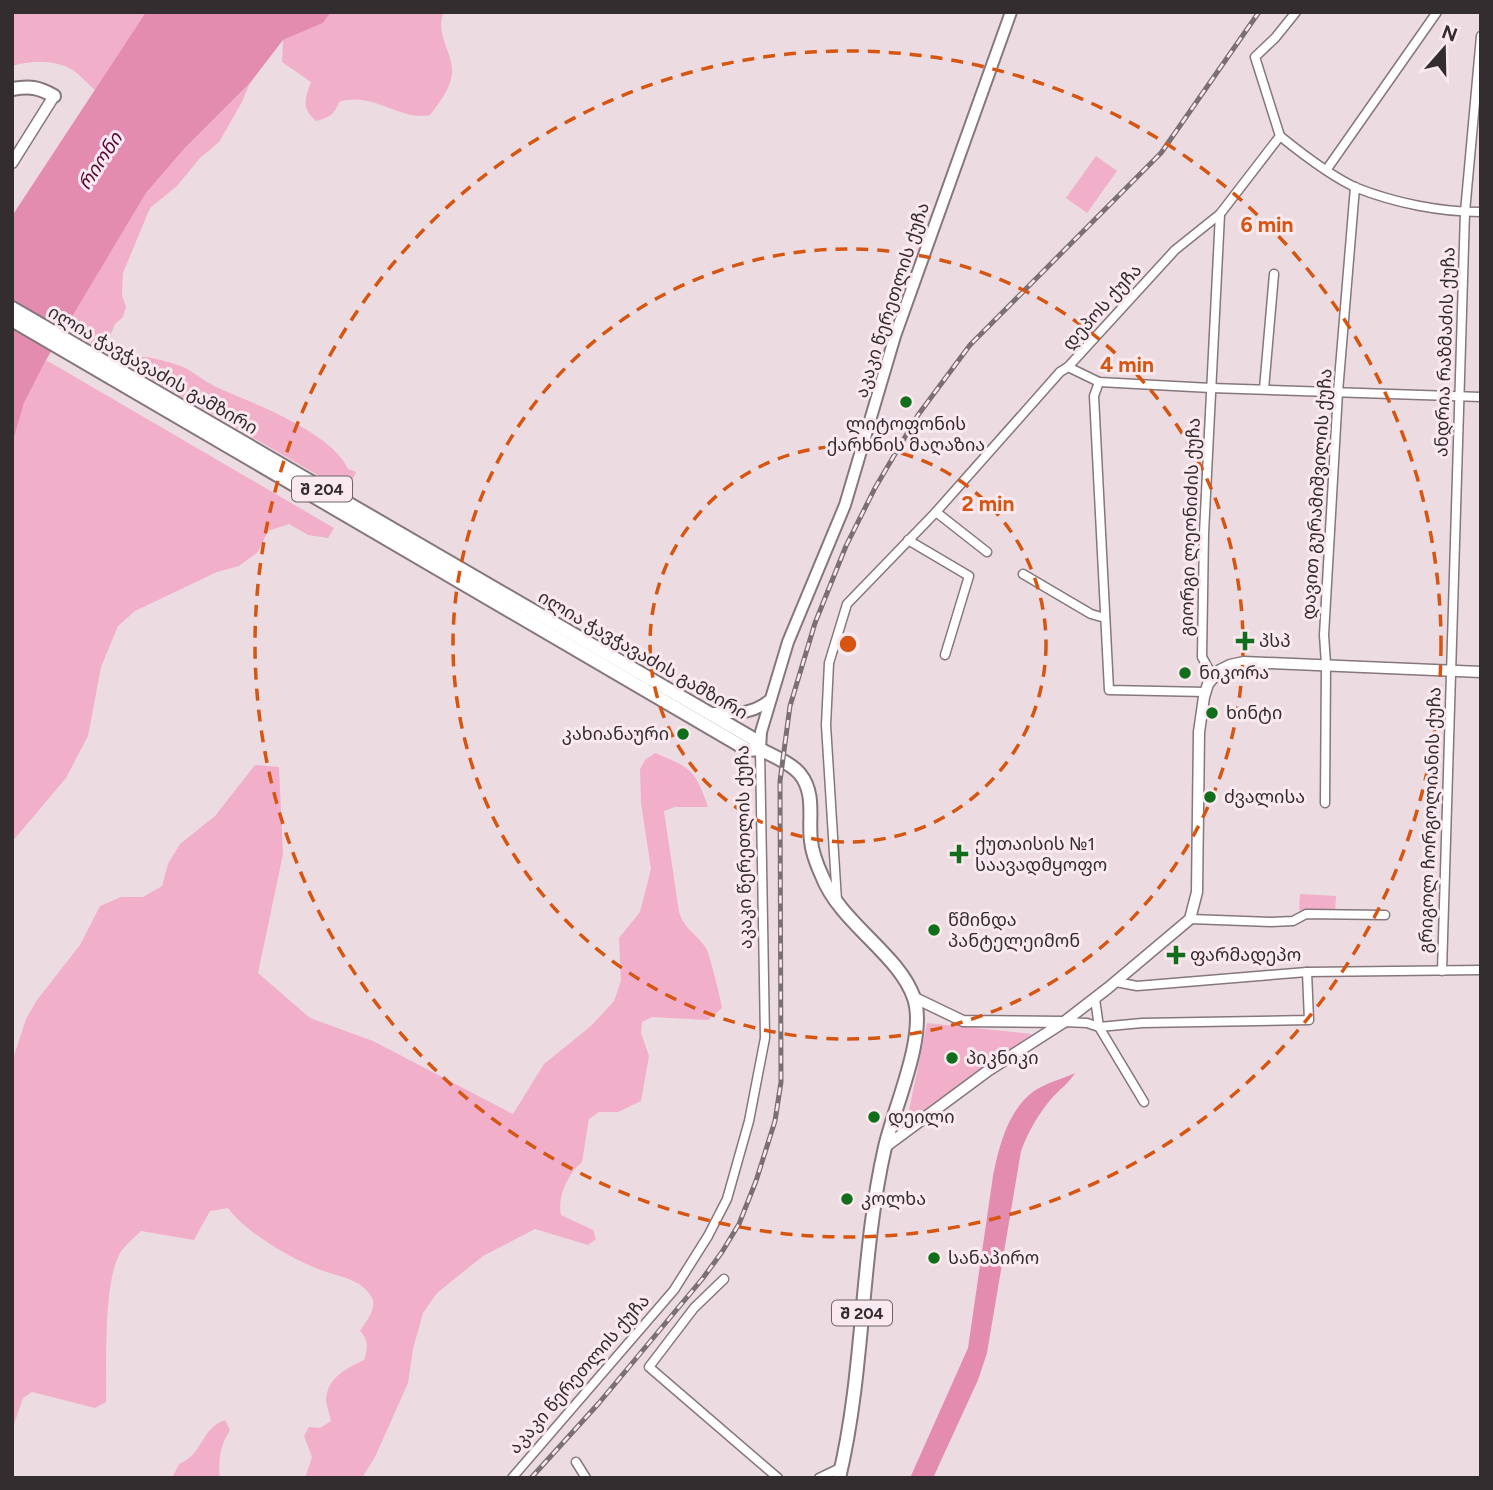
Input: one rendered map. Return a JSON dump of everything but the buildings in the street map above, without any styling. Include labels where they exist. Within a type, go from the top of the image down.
[{"type":"main road","name":"აკაკი წერეთლის ქუჩა","points":[[760,749],[761,732],[788,642],[845,505],[895,336],[1011,12]]},
{"type":"main road","points":[[12,89],[30,86],[54,96]]},
{"type":"main road","name":"ილია ჭავჭავაძის გამზირი","points":[[12,308],[629,675],[748,750],[760,749],[757,741],[708,713],[629,675],[12,320]]},
{"type":"main road","points":[[708,713],[758,710],[770,700]]},
{"type":"main road","name":"შ 204","points":[[760,749],[795,769],[804,780],[809,796],[811,845],[826,885],[862,933],[903,976],[918,1016],[914,1041],[885,1147],[872,1225],[848,1437],[840,1472]]},
{"type":"street","points":[[1296,12],[1255,57],[1280,136],[1355,187],[1405,202],[1481,212]]},
{"type":"street","points":[[1327,169],[1437,12]]},
{"type":"street","name":"ანდრია რაზმაძის ქუჩა","points":[[1450,670],[1465,212],[1481,36]]},
{"type":"street","points":[[12,163],[54,96]]},
{"type":"street","name":"დეპოს ქუჩა","points":[[837,901],[826,725],[829,663],[848,604],[936,512],[1060,372],[1068,367],[1175,250],[1220,214],[1280,136]]},
{"type":"street","name":"დავით გურამიშვილის ქუჩა","points":[[1325,803],[1324,635],[1338,392],[1355,187]]},
{"type":"street","name":"გიორგი ლეონიძის ქუჩა","points":[[1213,677],[1202,657],[1205,507],[1220,214]]},
{"type":"street","points":[[1264,389],[1274,274]]},
{"type":"street","points":[[1068,367],[1099,382],[1481,397]]},
{"type":"street","points":[[1099,382],[1094,396],[1109,690],[1206,692]]},
{"type":"street","points":[[936,512],[987,552]]},
{"type":"street","points":[[908,540],[969,576],[945,655]]},
{"type":"street","points":[[1023,574],[1074,605],[1105,618]]},
{"type":"street","points":[[885,1147],[989,1070],[1065,1022],[1190,919],[1197,892],[1199,732],[1206,692],[1213,677],[1230,665],[1244,662],[1481,672]]},
{"type":"street","name":"გრიგოლ ჩორგოლიანის ქუჩა","points":[[1442,971],[1450,670]]},
{"type":"street","name":"აკაკი წერეთლის ქუჩა","points":[[512,1478],[674,1290],[708,1236],[727,1199],[749,1121],[765,1038],[760,749]]},
{"type":"street","points":[[1190,919],[1271,922],[1293,921],[1306,914],[1385,915]]},
{"type":"street","points":[[1116,982],[1137,986],[1307,972],[1481,970]]},
{"type":"street","points":[[913,997],[963,1021],[1065,1022],[1087,1023],[1099,1027],[1142,1023],[1308,1020],[1307,972]]},
{"type":"street","points":[[1095,999],[1099,1027],[1144,1102]]},
{"type":"street","points":[[724,1279],[694,1308],[649,1367],[778,1478]]},
{"type":"street","points":[[576,1462],[586,1478]]},
{"type":"street","points":[[819,1478],[840,1472]]},
{"type":"shaded area","points":[[12,12],[146,12],[95,90],[74,71],[60,64],[35,62],[12,66]]},
{"type":"shaded area","points":[[331,12],[444,12],[441,28],[452,74],[447,91],[430,115],[408,114],[364,100],[352,100],[339,102],[336,110],[325,118],[316,121],[311,116],[306,103],[311,82],[282,62],[283,40],[323,23]]},
{"type":"shaded area","points":[[250,83],[219,142],[200,158],[177,186],[150,208],[123,273],[122,295],[126,307],[123,317],[115,324],[104,351],[65,327],[146,193],[184,149]]},
{"type":"shaded area","points":[[1096,156],[1117,171],[1087,213],[1066,198]]},
{"type":"shaded area","points":[[135,356],[183,367],[216,387],[269,410],[308,431],[339,455],[348,469],[356,472],[347,492],[127,365]]},
{"type":"shaded area","points":[[46,360],[334,528],[328,538],[308,535],[289,524],[268,531],[258,552],[239,566],[217,572],[135,611],[118,626],[101,667],[88,736],[66,778],[12,842],[12,444],[24,403]]},
{"type":"shaded area","points":[[655,753],[690,771],[708,807],[675,807],[664,811],[679,912],[684,923],[706,948],[722,1008],[708,1020],[652,1017],[642,1022],[641,1033],[649,1056],[641,1101],[618,1112],[599,1112],[589,1119],[582,1162],[565,1186],[560,1208],[561,1215],[593,1230],[596,1239],[588,1245],[535,1229],[483,1256],[437,1293],[423,1313],[413,1349],[408,1383],[375,1457],[362,1478],[305,1478],[312,1457],[304,1436],[309,1427],[320,1428],[331,1421],[326,1399],[330,1385],[345,1370],[364,1360],[367,1344],[360,1331],[373,1309],[371,1296],[354,1282],[307,1264],[269,1243],[245,1226],[228,1208],[210,1211],[194,1240],[141,1231],[119,1255],[110,1286],[108,1306],[106,1402],[95,1408],[32,1392],[23,1398],[12,1430],[12,1062],[26,1019],[37,1000],[80,945],[100,906],[121,897],[143,897],[162,886],[168,864],[180,844],[215,816],[255,765],[279,767],[283,854],[258,973],[310,1018],[373,1041],[513,1114],[544,1064],[591,1026],[614,1001],[621,981],[619,938],[640,912],[651,869],[641,803],[640,769],[645,760]]},
{"type":"shaded area","points":[[1300,894],[1336,896],[1335,912],[1299,910]]},
{"type":"shaded area","points":[[927,1023],[1032,1034],[905,1130]]},
{"type":"shaded area","points":[[225,1420],[230,1430],[220,1453],[220,1478],[172,1478],[179,1464],[193,1454],[211,1429]]},
{"type":"water","name":"რიონი","points":[[146,12],[331,12],[323,23],[283,40],[250,83],[184,149],[146,193],[46,360],[24,403],[12,444],[12,216]]},
{"type":"water","points":[[1075,1073],[1043,1110],[1021,1151],[987,1353],[978,1380],[933,1478],[910,1478],[968,1348],[993,1176],[1006,1129],[1017,1108],[1034,1091]]},
{"type":"railway","points":[[531,1478],[599,1403],[703,1278],[739,1224],[756,1181],[775,1121],[781,1082],[780,781],[790,706],[815,623],[846,546],[875,488],[918,415],[970,345],[1161,153],[1259,12]]},
{"type":"place","name":"ლიტოფონის ქარხნის მაღაზია","points":[[906,402]]},
{"type":"place","name":"პსპ","points":[[1245,641]]},
{"type":"place","name":"ნიკორა","points":[[1185,673]]},
{"type":"place","name":"ხინტი","points":[[1212,713]]},
{"type":"place","name":"კახიანაური","points":[[683,734]]},
{"type":"place","name":"ძვალისა","points":[[1210,797]]},
{"type":"place","name":"ქუთაისის №1 საავადმყოფო","points":[[959,854]]},
{"type":"place","name":"წმინდა პანტელეიმონ","points":[[934,930]]},
{"type":"place","name":"ფარმადეპო","points":[[1176,955]]},
{"type":"place","name":"პიკნიკი","points":[[952,1058]]},
{"type":"place","name":"დეილი","points":[[874,1117]]},
{"type":"place","name":"კოლხა","points":[[847,1199]]},
{"type":"place","name":"სანაპირო","points":[[934,1258]]}]
